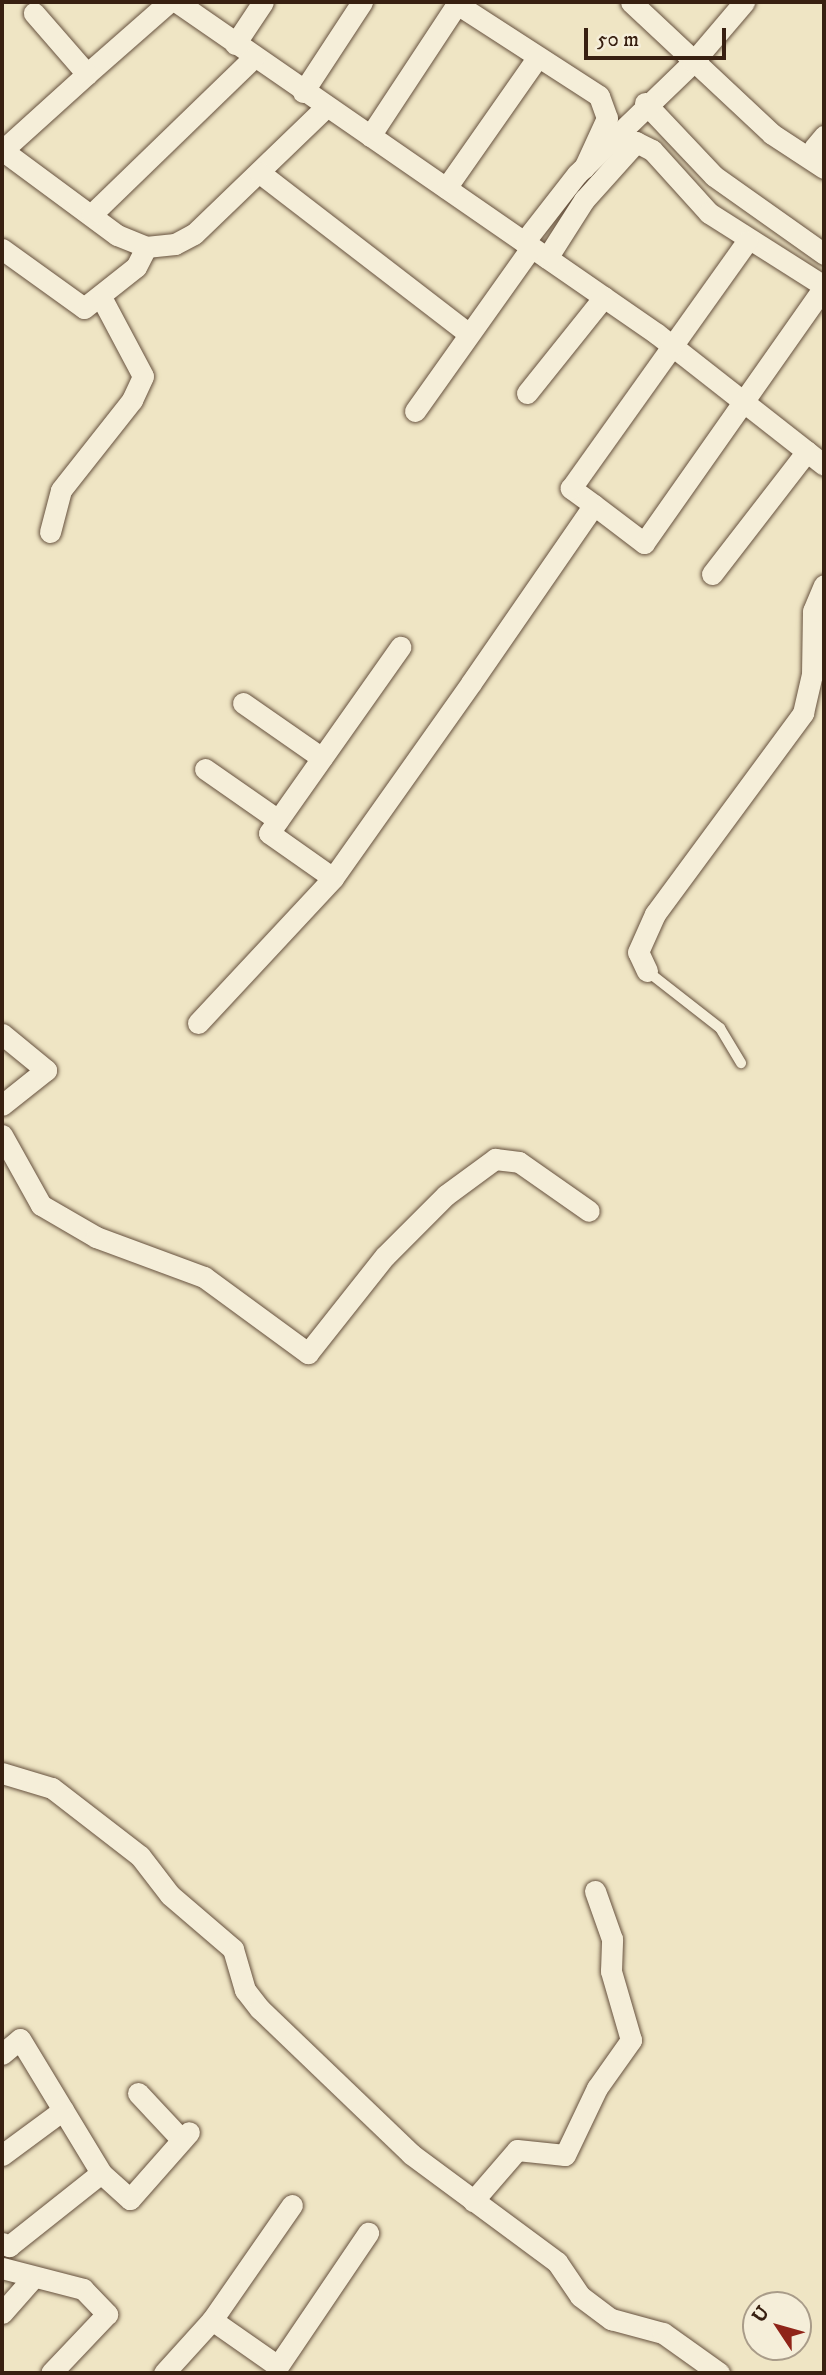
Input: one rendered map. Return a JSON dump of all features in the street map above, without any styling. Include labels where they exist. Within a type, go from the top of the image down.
[{"type":"street","points":[[169,2],[3,150],[92,214],[146,247],[194,234],[324,109]]},
{"type":"street","points":[[177,2],[324,109],[370,136],[604,297],[746,402],[824,465]]},
{"type":"street","points":[[235,44],[263,2]]},
{"type":"street","points":[[303,92],[362,2]]},
{"type":"street","points":[[631,2],[772,134],[824,168]]},
{"type":"street","points":[[584,168],[645,103],[693,62],[744,2]]},
{"type":"street","points":[[370,136],[455,3],[537,58],[584,82],[606,106],[607,118],[584,168],[534,249],[468,333],[415,411]]},
{"type":"street","points":[[34,13],[87,74]]},
{"type":"street","points":[[92,214],[254,57]]},
{"type":"street","points":[[446,188],[537,58]]},
{"type":"street","points":[[645,103],[714,176],[824,254]]},
{"type":"street","points":[[534,249],[584,200],[636,142],[652,150],[695,200],[747,241],[824,286],[746,402],[644,543],[572,488],[747,241]]},
{"type":"street","points":[[260,173],[468,333]]},
{"type":"street","points":[[2,249],[78,308],[102,299],[136,267],[146,247]]},
{"type":"street","points":[[527,393],[604,297]]},
{"type":"street","points":[[50,532],[61,489],[132,400],[143,376],[102,299]]},
{"type":"street","points":[[712,574],[807,451]]},
{"type":"street","points":[[198,1023],[333,878],[593,505]]},
{"type":"street","points":[[647,971],[638,952],[655,914],[803,713],[812,675],[813,611],[824,585]]},
{"type":"street","points":[[333,878],[269,833],[400,647]]},
{"type":"street","points":[[243,703],[322,758]]},
{"type":"street","points":[[205,769],[278,820]]},
{"type":"street","points":[[2,1034],[46,1070],[2,1105]]},
{"type":"street","points":[[2,1135],[41,1205],[96,1237],[204,1277],[308,1353],[385,1256],[495,1159],[519,1162],[589,1211]]},
{"type":"street","points":[[2,1773],[51,1788],[140,1856],[170,1895],[233,1949],[245,1990],[260,2009],[401,2145],[557,2262],[601,2312],[663,2333],[719,2373]]},
{"type":"street","points":[[473,2201],[517,2150],[565,2155],[597,2088],[631,2040],[611,1971],[612,1939],[595,1891]]},
{"type":"street","points":[[2,2054],[20,2039],[101,2173],[131,2199],[186,2136],[138,2093]]},
{"type":"street","points":[[2,2155],[63,2110]]},
{"type":"street","points":[[2,2243],[9,2246],[101,2173]]},
{"type":"street","points":[[164,2373],[212,2320],[292,2205]]},
{"type":"street","points":[[212,2320],[278,2366],[368,2233]]},
{"type":"street","points":[[2,2268],[32,2279],[83,2289],[107,2314],[51,2373]]},
{"type":"street","points":[[2,2312],[32,2279]]},
{"type":"lane","points":[[647,971],[720,1028],[741,1063]]}]
